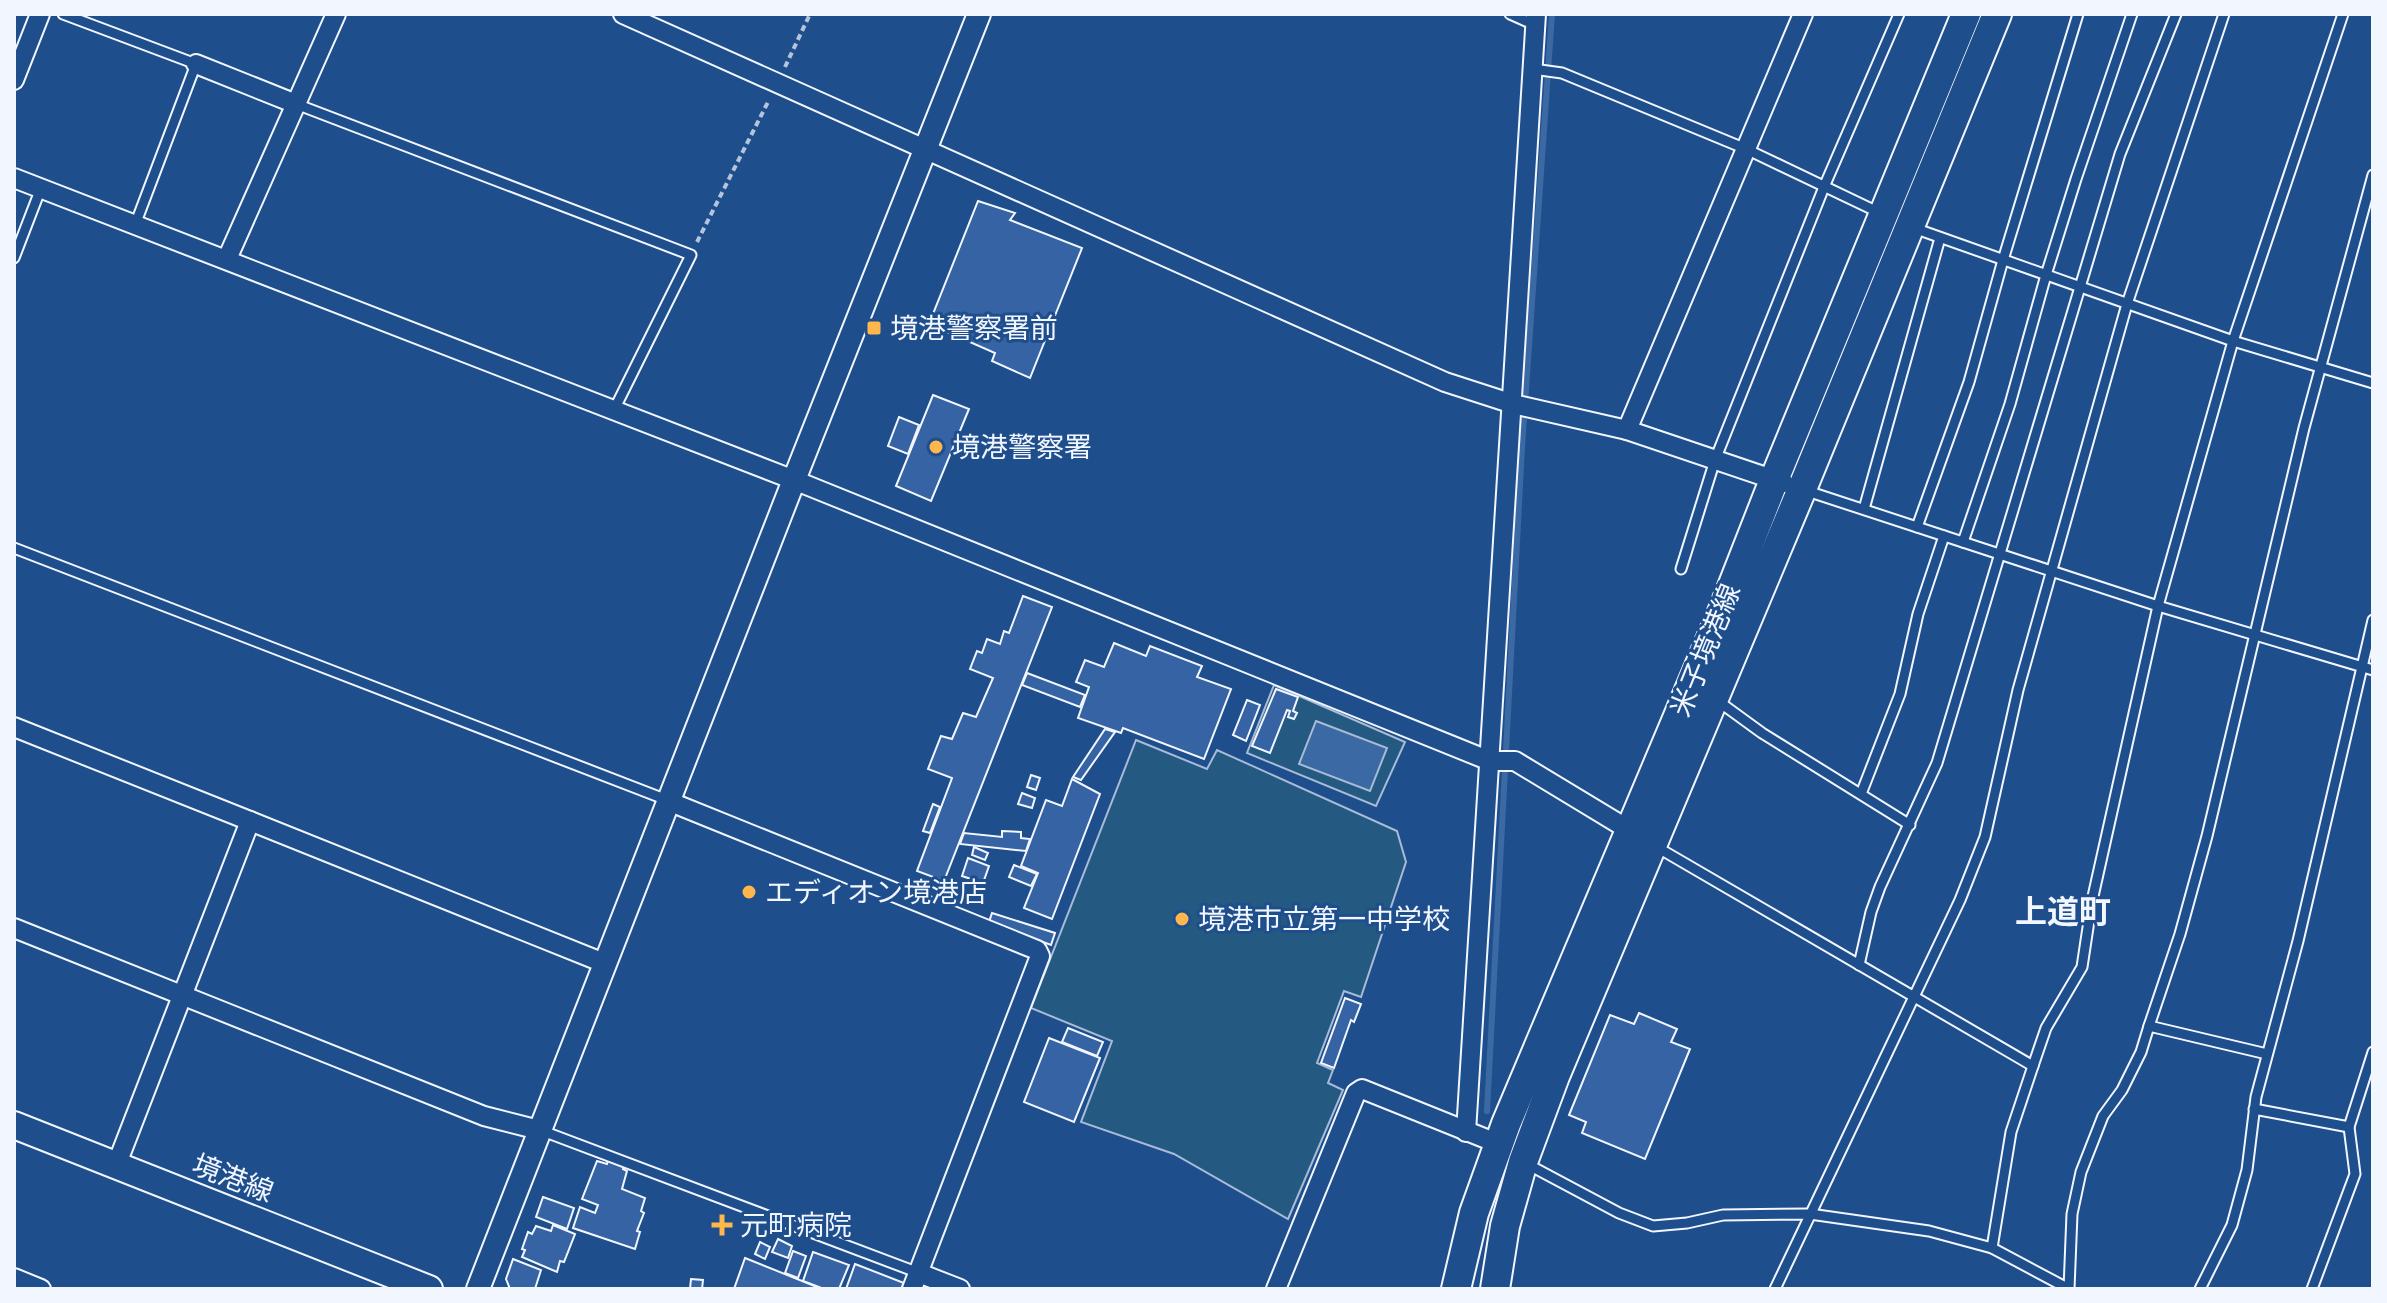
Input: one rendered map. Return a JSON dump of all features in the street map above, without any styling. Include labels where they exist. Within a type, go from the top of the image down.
[{"type":"main road","name":"米子境港線","points":[[1495,1289],[1505,1226],[1523,1162],[1723,610],[1966,14]]},
{"type":"main road","name":"米子境港線","points":[[1456,1289],[1474,1213],[1499,1144],[1641,837],[1713,698],[1997,14]]},
{"type":"main road","name":"境港線","points":[[14,1125],[429,1289]]},
{"type":"street","points":[[14,80],[40,14]]},
{"type":"street","points":[[227,259],[336,14]]},
{"type":"street","points":[[623,14],[1445,382],[1513,404],[1627,430],[1802,489]]},
{"type":"street","points":[[478,1289],[979,14]]},
{"type":"street","points":[[1627,430],[1803,14]]},
{"type":"street","points":[[1466,1132],[1536,20]]},
{"type":"street","points":[[196,64],[296,104]]},
{"type":"street","points":[[14,178],[794,480],[1490,761],[1515,761],[1641,837]]},
{"type":"street","points":[[14,727],[604,963]]},
{"type":"street","points":[[668,801],[1037,950],[1040,956],[915,1281],[960,1289]]},
{"type":"street","points":[[116,1166],[250,821]]},
{"type":"street","points":[[14,928],[484,1116],[539,1130]]},
{"type":"street","points":[[1276,1289],[1356,1093],[1362,1089],[1499,1144]]},
{"type":"street","points":[[14,1278],[41,1289]]},
{"type":"lane","points":[[63,14],[196,64],[135,225]]},
{"type":"lane","points":[[1510,14],[1536,20]]},
{"type":"lane","points":[[1681,569],[1715,460],[1824,187],[1899,14]]},
{"type":"lane","points":[[1917,527],[1969,382],[2078,14]]},
{"type":"lane","points":[[1963,542],[2010,404],[2046,275],[2132,14]]},
{"type":"lane","points":[[1859,965],[1871,912],[1937,763],[2120,154],[2176,14]]},
{"type":"lane","points":[[1775,1289],[1960,900],[1985,837],[2018,690],[2127,304],[2224,14]]},
{"type":"lane","points":[[1992,1248],[2011,1132],[2046,1028],[2082,967],[2092,901],[2158,606],[2233,341],[2343,14]]},
{"type":"lane","points":[[1533,69],[1562,73],[1746,149],[1940,238],[2233,341],[2373,383]]},
{"type":"lane","points":[[296,104],[691,255],[613,412]]},
{"type":"lane","points":[[1523,1162],[1619,1213],[1653,1226],[1723,1215],[1810,1214],[1929,1231],[1992,1248],[2069,1289],[2072,1214],[2081,1172],[2103,1116],[2122,1090],[2141,1052],[2180,934],[2207,836],[2304,428],[2373,175]]},
{"type":"lane","points":[[14,258],[41,188]]},
{"type":"lane","points":[[1864,509],[1940,238]]},
{"type":"lane","points":[[1802,489],[2158,606],[2373,670]]},
{"type":"lane","points":[[1861,794],[1900,694],[1918,614],[1944,536]]},
{"type":"lane","points":[[14,548],[668,801]]},
{"type":"lane","points":[[2200,1289],[2232,1225],[2247,1170],[2254,1109],[2298,941],[2373,620]]},
{"type":"lane","points":[[1713,698],[1762,733],[1910,825]]},
{"type":"lane","points":[[1641,837],[2033,1066]]},
{"type":"lane","points":[[2149,1026],[2267,1054]]},
{"type":"lane","points":[[2312,1289],[2355,1174],[2349,1127],[2373,1052]]},
{"type":"lane","points":[[2254,1109],[2349,1127]]},
{"type":"lane","points":[[539,1130],[915,1281]]},
{"type":"path","points":[[691,255],[810,14]]},
{"type":"shaded area","points":[[1274,685],[1405,742],[1376,806],[1247,753]]},
{"type":"shaded area","points":[[1316,721],[1387,748],[1370,791],[1299,764]]},
{"type":"shaded area","points":[[1136,740],[1207,769],[1217,750],[1397,831],[1406,862],[1361,997],[1344,991],[1317,1063],[1333,1070],[1328,1083],[1343,1090],[1288,1219],[1174,1154],[1081,1122],[1112,1041],[1031,1008]]},
{"type":"building","points":[[978,201],[1015,213],[1010,220],[1082,248],[1030,378],[992,361],[995,353],[929,324]]},
{"type":"building","points":[[933,395],[969,409],[931,501],[896,486]]},
{"type":"building","points":[[899,417],[919,425],[908,454],[888,446]]},
{"type":"building","points":[[1023,596],[1052,607],[944,881],[917,871],[952,778],[928,769],[941,736],[952,739],[963,713],[976,717],[993,678],[970,669],[977,651],[982,653],[987,639],[1000,644],[1004,631],[1009,633]]},
{"type":"building","points":[[1114,643],[1146,656],[1150,646],[1202,666],[1197,677],[1231,689],[1204,759],[1123,728],[1121,733],[1078,718],[1089,687],[1076,682],[1085,660],[1104,667]]},
{"type":"building","points":[[1027,673],[1085,695],[1080,707],[1022,685]]},
{"type":"building","points":[[1276,689],[1298,697],[1293,711],[1297,713],[1294,719],[1288,717],[1290,711],[1287,710],[1270,753],[1252,746]]},
{"type":"building","points":[[1247,700],[1260,705],[1246,741],[1233,735]]},
{"type":"building","points":[[1105,729],[1115,732],[1081,780],[1073,777]]},
{"type":"building","points":[[1031,775],[1040,778],[1036,790],[1027,787]]},
{"type":"building","points":[[1072,779],[1100,794],[1052,919],[1024,908],[1038,873],[1021,866],[1046,800],[1062,806]]},
{"type":"building","points":[[1022,793],[1035,798],[1032,808],[1018,804]]},
{"type":"building","points":[[933,804],[940,807],[930,833],[923,831]]},
{"type":"building","points":[[1002,831],[1021,832],[1021,838],[1030,839],[1026,851],[960,844],[964,833],[1002,837]]},
{"type":"building","points":[[974,847],[988,853],[985,860],[972,855]]},
{"type":"building","points":[[968,858],[989,866],[983,883],[962,876]]},
{"type":"building","points":[[1014,865],[1037,874],[1031,886],[1009,877]]},
{"type":"building","points":[[992,913],[1055,933],[1051,945],[989,922]]},
{"type":"building","points":[[1345,998],[1361,1004],[1354,1022],[1351,1020],[1334,1068],[1321,1063]]},
{"type":"building","points":[[1639,1013],[1677,1029],[1671,1042],[1690,1049],[1645,1159],[1582,1133],[1586,1122],[1569,1115],[1610,1015],[1634,1024]]},
{"type":"building","points":[[1068,1028],[1103,1042],[1097,1056],[1062,1042]]},
{"type":"building","points":[[1049,1038],[1100,1058],[1074,1122],[1024,1102]]},
{"type":"building","points":[[608,1160],[627,1171],[622,1189],[645,1198],[635,1249],[573,1228],[580,1207],[595,1213],[598,1205],[582,1199],[597,1161],[607,1164]]},
{"type":"building","points":[[543,1197],[574,1208],[567,1229],[536,1217]]},
{"type":"building","points":[[553,1225],[575,1234],[557,1272],[522,1257],[528,1232],[532,1234],[536,1226],[551,1231]]},
{"type":"building","points":[[778,1239],[792,1246],[788,1258],[772,1252]]},
{"type":"building","points":[[760,1242],[770,1247],[765,1259],[755,1254]]},
{"type":"building","points":[[793,1251],[806,1256],[798,1278],[785,1273]]},
{"type":"building","points":[[813,1252],[849,1265],[839,1289],[824,1289],[803,1281]]},
{"type":"building","points":[[745,1258],[822,1289],[734,1289]]},
{"type":"building","points":[[513,1259],[541,1270],[535,1289],[510,1289],[506,1279]]},
{"type":"building","points":[[855,1264],[904,1283],[901,1289],[846,1289]]},
{"type":"building","points":[[691,1279],[703,1280],[702,1289],[690,1289]]},
{"type":"waterway","points":[[1487,1111],[1522,447],[1552,14]]},
{"type":"place","name":"境港警察署前","points":[[874,328]]},
{"type":"place","name":"境港警察署","points":[[936,447]]},
{"type":"place","name":"エディオン境港店","points":[[749,892]]},
{"type":"place","name":"境港市立第一中学校","points":[[1182,919]]},
{"type":"place","name":"元町病院","points":[[722,1225]]},
{"type":"district","name":"上道町","points":[[2063,912]]}]
